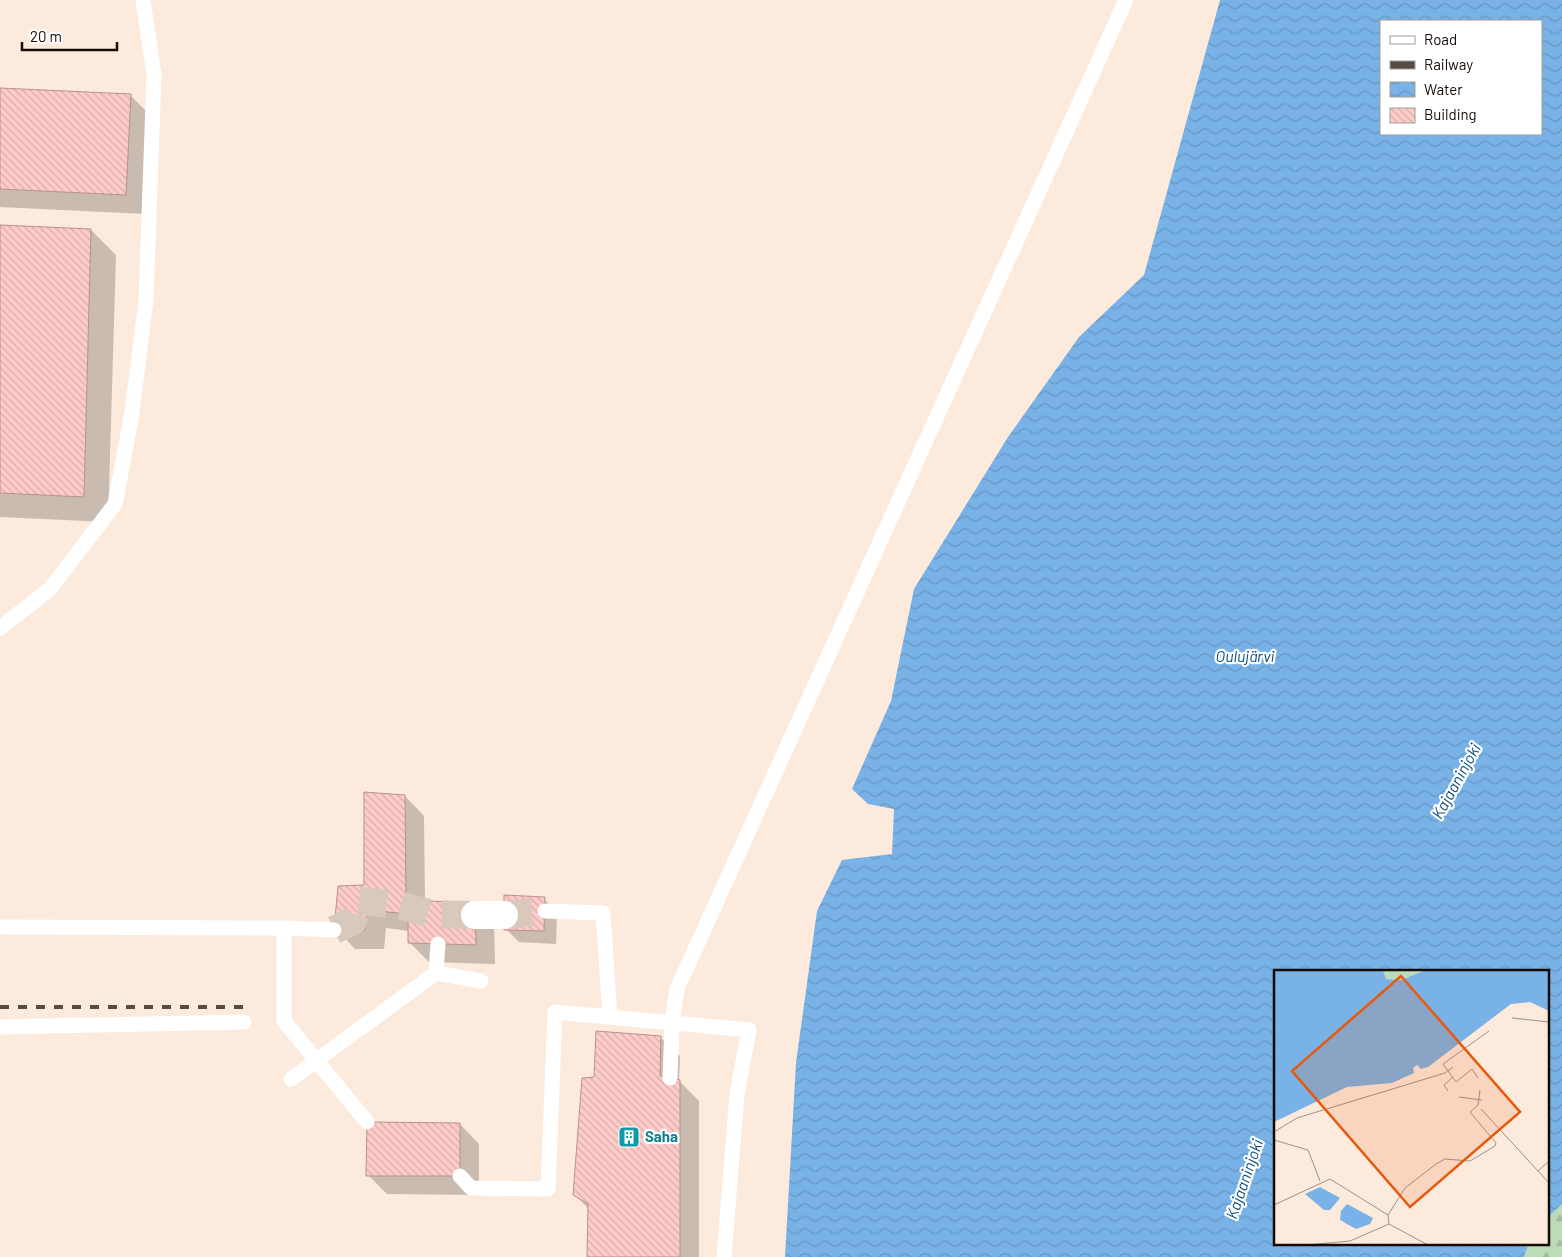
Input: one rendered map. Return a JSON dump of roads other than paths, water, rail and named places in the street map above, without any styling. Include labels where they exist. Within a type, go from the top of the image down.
[{"type":"street","points":[[475,915],[504,914]]},
{"type":"lane","points":[[0,628],[50,589],[115,504],[132,413],[146,300],[154,75],[143,0]]},
{"type":"lane","points":[[670,1078],[672,1023],[677,988],[1126,0]]},
{"type":"lane","points":[[545,911],[603,913],[610,1018]]},
{"type":"lane","points":[[0,927],[284,928],[334,930]]},
{"type":"lane","points":[[284,928],[284,1021],[367,1122]]},
{"type":"lane","points":[[436,973],[438,944]]},
{"type":"lane","points":[[291,1079],[436,973],[481,981]]},
{"type":"lane","points":[[460,1176],[471,1188],[548,1189],[555,1012],[749,1030],[736,1094],[724,1257]]},
{"type":"lane","points":[[0,1028],[244,1022]]},
{"type":"water","name":"Oulujärvi","points":[[1220,0],[1562,0],[1562,1204],[1550,1215],[1550,970],[1274,970],[1274,1244],[1529,1244],[1524,1257],[785,1257],[796,1063],[817,911],[842,860],[892,854],[894,809],[868,804],[852,789],[891,701],[914,589],[1008,437],[1079,337],[1144,275]]},
{"type":"tunnel","points":[[334,930],[353,921],[359,901],[399,905],[432,914],[475,915]]},
{"type":"tunnel","points":[[504,915],[545,911]]},
{"type":"railway","points":[[0,1007],[244,1007]]},
{"type":"place","name":"Saha","points":[[629,1137]]},
{"type":"water label","name":"Kajaaninjoki","points":[[1456,781]]},
{"type":"water label","name":"Kajaaninjoki","points":[[1244,1179]]}]
